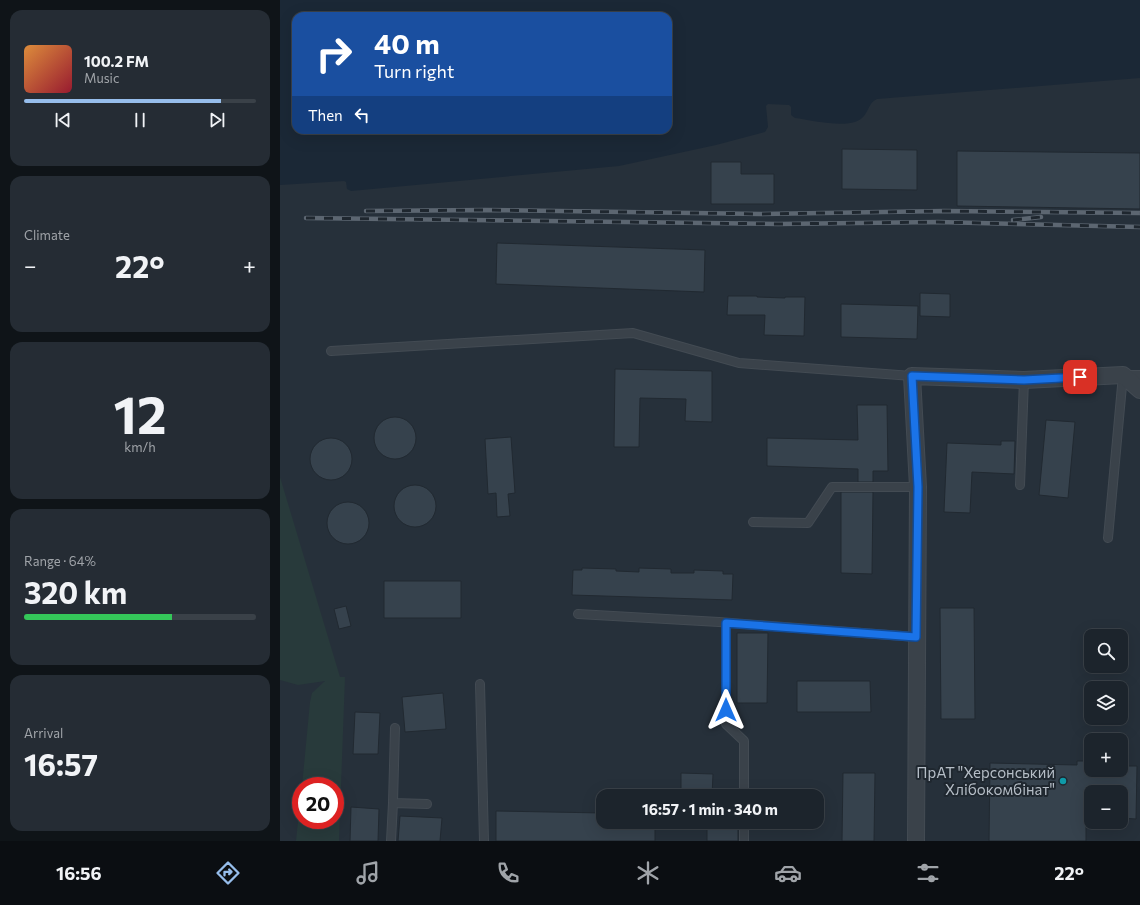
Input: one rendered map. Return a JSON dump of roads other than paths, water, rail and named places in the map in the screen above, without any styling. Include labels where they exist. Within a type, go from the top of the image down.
[{"type":"street","points":[[916,841],[918,487],[912,376],[1024,380],[1123,375],[1140,390]]},
{"type":"lane","points":[[332,351],[633,333],[739,363],[912,376]]},
{"type":"lane","points":[[1108,538],[1123,375],[1140,375]]},
{"type":"lane","points":[[1020,485],[1024,380]]},
{"type":"lane","points":[[753,522],[808,523],[832,487],[918,487]]},
{"type":"lane","points":[[578,614],[916,637]]},
{"type":"lane","points":[[726,623],[726,724],[744,741],[744,789]]},
{"type":"lane","points":[[480,684],[484,841]]},
{"type":"lane","points":[[391,841],[395,728]]},
{"type":"lane","points":[[393,803],[427,804]]},
{"type":"lane","points":[[744,829],[744,841]]},
{"type":"water","points":[[280,0],[1140,0],[1140,78],[877,99],[870,105],[862,118],[856,122],[840,124],[795,118],[791,115],[791,107],[789,105],[768,104],[766,106],[768,127],[765,132],[716,145],[619,166],[351,191],[347,189],[346,182],[280,185]]},
{"type":"railway","points":[[366,211],[485,210],[761,214],[944,211],[1140,213]]},
{"type":"railway","points":[[1013,220],[1041,217]]},
{"type":"railway","points":[[306,218],[778,224],[938,222],[1140,227]]},
{"type":"place","name":"ПрАТ \"Херсонський Хлібокомбінат\"","points":[[1063,781]]}]
